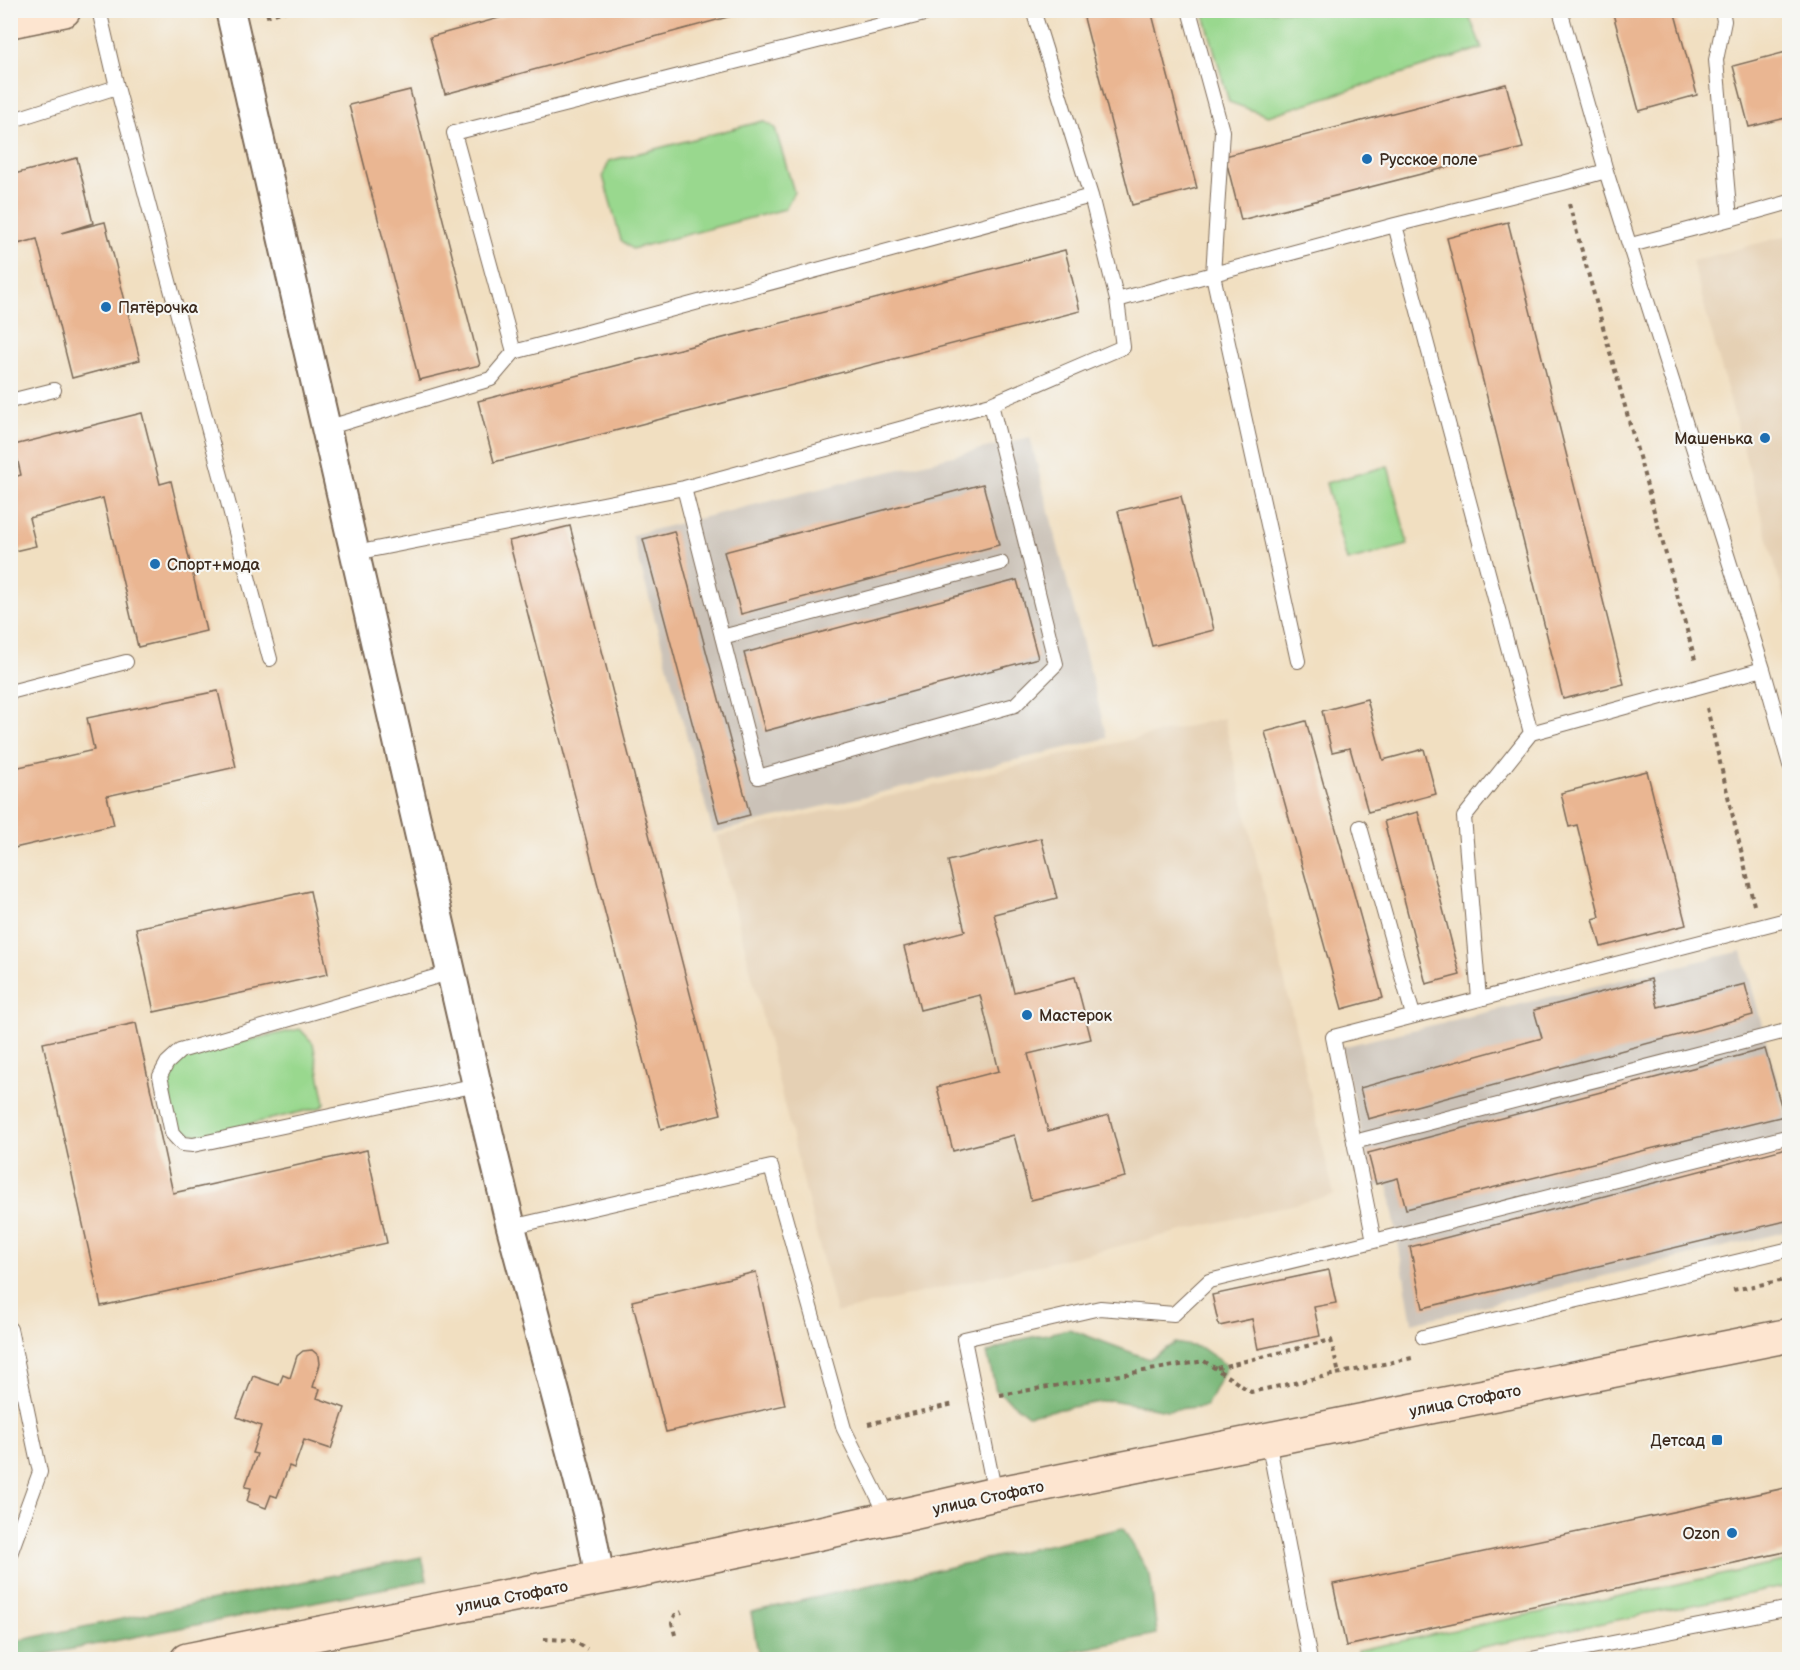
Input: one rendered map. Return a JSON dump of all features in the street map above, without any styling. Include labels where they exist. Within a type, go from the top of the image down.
[{"type":"street","points":[[10,21],[64,10]]},
{"type":"street","points":[[230,10],[477,1085],[511,1227],[588,1516],[600,1578]]},
{"type":"street","name":"улица Стофато","points":[[187,1659],[242,1654],[889,1519],[995,1494],[1790,1335]]},
{"type":"lane","points":[[99,10],[117,87],[270,659]]},
{"type":"lane","points":[[514,352],[454,133],[940,10]]},
{"type":"lane","points":[[355,552],[684,488],[991,404],[1123,347],[1118,300],[1091,196],[1033,10]]},
{"type":"lane","points":[[1189,10],[1222,131],[1213,275],[1298,661]]},
{"type":"lane","points":[[1560,10],[1606,171],[1763,669],[1790,765]]},
{"type":"lane","points":[[1722,10],[1724,21],[1716,60],[1730,219]]},
{"type":"lane","points":[[10,121],[117,87]]},
{"type":"lane","points":[[1118,300],[1606,171]]},
{"type":"lane","points":[[326,428],[491,379],[514,352],[1091,196]]},
{"type":"lane","points":[[1631,245],[1790,202]]},
{"type":"lane","points":[[1395,225],[1531,733]]},
{"type":"lane","points":[[10,401],[54,390]]},
{"type":"lane","points":[[684,488],[758,777],[1015,705],[1056,664],[991,404]]},
{"type":"lane","points":[[722,637],[1001,563]]},
{"type":"lane","points":[[10,692],[126,662]]},
{"type":"lane","points":[[1479,999],[1464,817],[1531,733],[1763,669]]},
{"type":"lane","points":[[1360,827],[1413,1015]]},
{"type":"lane","points":[[1374,1241],[1333,1036],[1790,918]]},
{"type":"lane","points":[[452,972],[180,1051],[167,1063],[160,1076],[172,1133],[182,1144],[193,1145],[477,1085]]},
{"type":"lane","points":[[1354,1142],[1790,1030]]},
{"type":"lane","points":[[995,1494],[964,1339],[1100,1308],[1174,1314],[1209,1281],[1790,1136]]},
{"type":"lane","points":[[511,1227],[771,1167],[844,1429],[889,1519]]},
{"type":"lane","points":[[1423,1337],[1790,1249]]},
{"type":"lane","points":[[10,1329],[40,1472],[10,1554]]},
{"type":"lane","points":[[1268,1440],[1311,1659]]},
{"type":"lane","points":[[1526,1659],[1790,1608]]},
{"type":"path","points":[[266,16],[289,10]]},
{"type":"path","points":[[1563,183],[1702,687],[1759,926]]},
{"type":"path","points":[[1732,1291],[1790,1278]]},
{"type":"path","points":[[1216,1369],[1331,1340],[1339,1374]]},
{"type":"path","points":[[844,1429],[977,1399],[1204,1361],[1251,1392],[1421,1356]]},
{"type":"path","points":[[675,1635],[672,1623],[675,1615],[682,1612]]},
{"type":"path","points":[[544,1639],[573,1640],[587,1649]]},
{"type":"shaded area","name":"Машенька","points":[[1790,235],[1789,616],[1692,261]]},
{"type":"shaded area","points":[[1030,437],[1107,738],[713,833],[632,535]]},
{"type":"shaded area","name":"Мастерок","points":[[1224,718],[1334,1195],[836,1313],[717,836]]},
{"type":"shaded area","points":[[1742,951],[1789,1125],[1789,1231],[1412,1323],[1388,1184],[1374,1187],[1341,1047]]},
{"type":"green space","points":[[1203,11],[1467,11],[1482,48],[1268,116],[1229,102]]},
{"type":"green space","points":[[763,121],[775,128],[794,192],[785,209],[632,249],[621,240],[603,176],[609,161]]},
{"type":"green space","points":[[1388,466],[1408,545],[1347,561],[1326,483]]},
{"type":"green space","points":[[300,1029],[313,1043],[325,1103],[322,1107],[199,1136],[183,1131],[176,1123],[166,1079],[179,1062],[190,1053]]},
{"type":"green space","points":[[1069,1329],[1149,1359],[1175,1343],[1202,1348],[1227,1366],[1206,1406],[1167,1410],[1111,1400],[1028,1415],[996,1390],[987,1353],[1019,1340]]},
{"type":"green space","points":[[1123,1528],[1150,1575],[1157,1634],[1036,1659],[759,1659],[751,1612]]},
{"type":"green space","points":[[422,1557],[427,1580],[13,1659],[11,1642]]},
{"type":"green space","points":[[1789,1561],[1789,1586],[1422,1659],[1360,1659],[1358,1650]]},
{"type":"building","points":[[528,10],[750,11],[445,94],[430,37]]},
{"type":"building","points":[[1082,10],[1151,10],[1197,188],[1132,205]]},
{"type":"building","points":[[1612,10],[1674,10],[1697,95],[1639,111]]},
{"type":"building","points":[[1790,51],[1790,117],[1749,127],[1733,66]]},
{"type":"building","points":[[1506,84],[1523,148],[1241,220],[1225,156]]},
{"type":"building","points":[[410,90],[480,365],[419,380],[349,105]]},
{"type":"building","points":[[77,158],[93,223],[61,233],[105,222],[140,360],[72,378],[37,239],[10,246],[10,175]]},
{"type":"building","points":[[1508,222],[1624,684],[1563,699],[1447,238]]},
{"type":"building","points":[[1065,250],[1080,311],[494,462],[478,401]]},
{"type":"building","points":[[142,413],[160,484],[171,481],[206,631],[138,647],[103,498],[29,518],[36,546],[10,552],[10,478],[21,475],[14,445]]},
{"type":"building","points":[[983,484],[999,545],[741,614],[724,552]]},
{"type":"building","points":[[1181,496],[1214,630],[1152,646],[1118,511]]},
{"type":"building","points":[[570,526],[721,1114],[661,1129],[509,541]]},
{"type":"building","points":[[674,531],[750,815],[719,823],[643,539]]},
{"type":"building","points":[[1017,580],[1038,658],[765,731],[744,653]]},
{"type":"building","points":[[218,691],[236,767],[107,796],[114,825],[10,849],[10,769],[94,750],[87,718]]},
{"type":"building","points":[[1367,699],[1383,760],[1424,749],[1436,794],[1368,812],[1350,748],[1332,752],[1322,711]]},
{"type":"building","points":[[1306,721],[1383,998],[1342,1009],[1265,732]]},
{"type":"building","points":[[1647,771],[1686,925],[1601,947],[1593,919],[1600,917],[1577,825],[1569,827],[1561,793]]},
{"type":"building","points":[[1418,812],[1460,975],[1426,984],[1384,821]]},
{"type":"building","points":[[1041,838],[1057,898],[994,914],[1014,992],[1075,977],[1091,1039],[1028,1054],[1048,1131],[1109,1115],[1125,1177],[1031,1200],[1014,1135],[953,1151],[937,1087],[999,1071],[980,995],[920,1010],[904,947],[965,931],[948,861]]},
{"type":"building","points":[[310,891],[328,974],[154,1012],[136,928]]},
{"type":"building","points":[[1651,979],[1658,1007],[1745,984],[1753,1015],[1368,1119],[1360,1088],[1542,1038],[1534,1010]]},
{"type":"building","points":[[136,1023],[173,1193],[367,1150],[387,1243],[101,1306],[43,1043]]},
{"type":"building","points":[[1765,1049],[1784,1116],[1406,1209],[1398,1178],[1376,1184],[1368,1153]]},
{"type":"building","points":[[1787,1148],[1790,1158],[1790,1220],[1423,1308],[1410,1247]]},
{"type":"building","points":[[1329,1270],[1336,1303],[1314,1307],[1320,1336],[1258,1349],[1252,1319],[1219,1326],[1212,1295]]},
{"type":"building","points":[[756,1272],[785,1405],[666,1432],[632,1301]]},
{"type":"building","points":[[312,1350],[319,1356],[320,1364],[313,1387],[320,1389],[317,1398],[345,1408],[331,1449],[304,1440],[294,1468],[289,1466],[277,1497],[271,1495],[266,1508],[247,1501],[251,1488],[245,1487],[257,1454],[252,1453],[261,1426],[237,1417],[253,1376],[279,1385],[283,1375],[290,1378],[297,1356],[303,1351]]},
{"type":"building","points":[[1790,1487],[1790,1551],[1346,1646],[1333,1584]]},
{"type":"place","name":"Русское поле","points":[[1367,159]]},
{"type":"place","name":"Пятёрочка","points":[[106,307]]},
{"type":"place","name":"Машенька","points":[[1765,438]]},
{"type":"place","name":"Спорт+мода","points":[[155,564]]},
{"type":"place","name":"Мастерок","points":[[1027,1015]]},
{"type":"place","name":"Детсад","points":[[1717,1440]]},
{"type":"place","name":"Ozon","points":[[1732,1533]]}]
